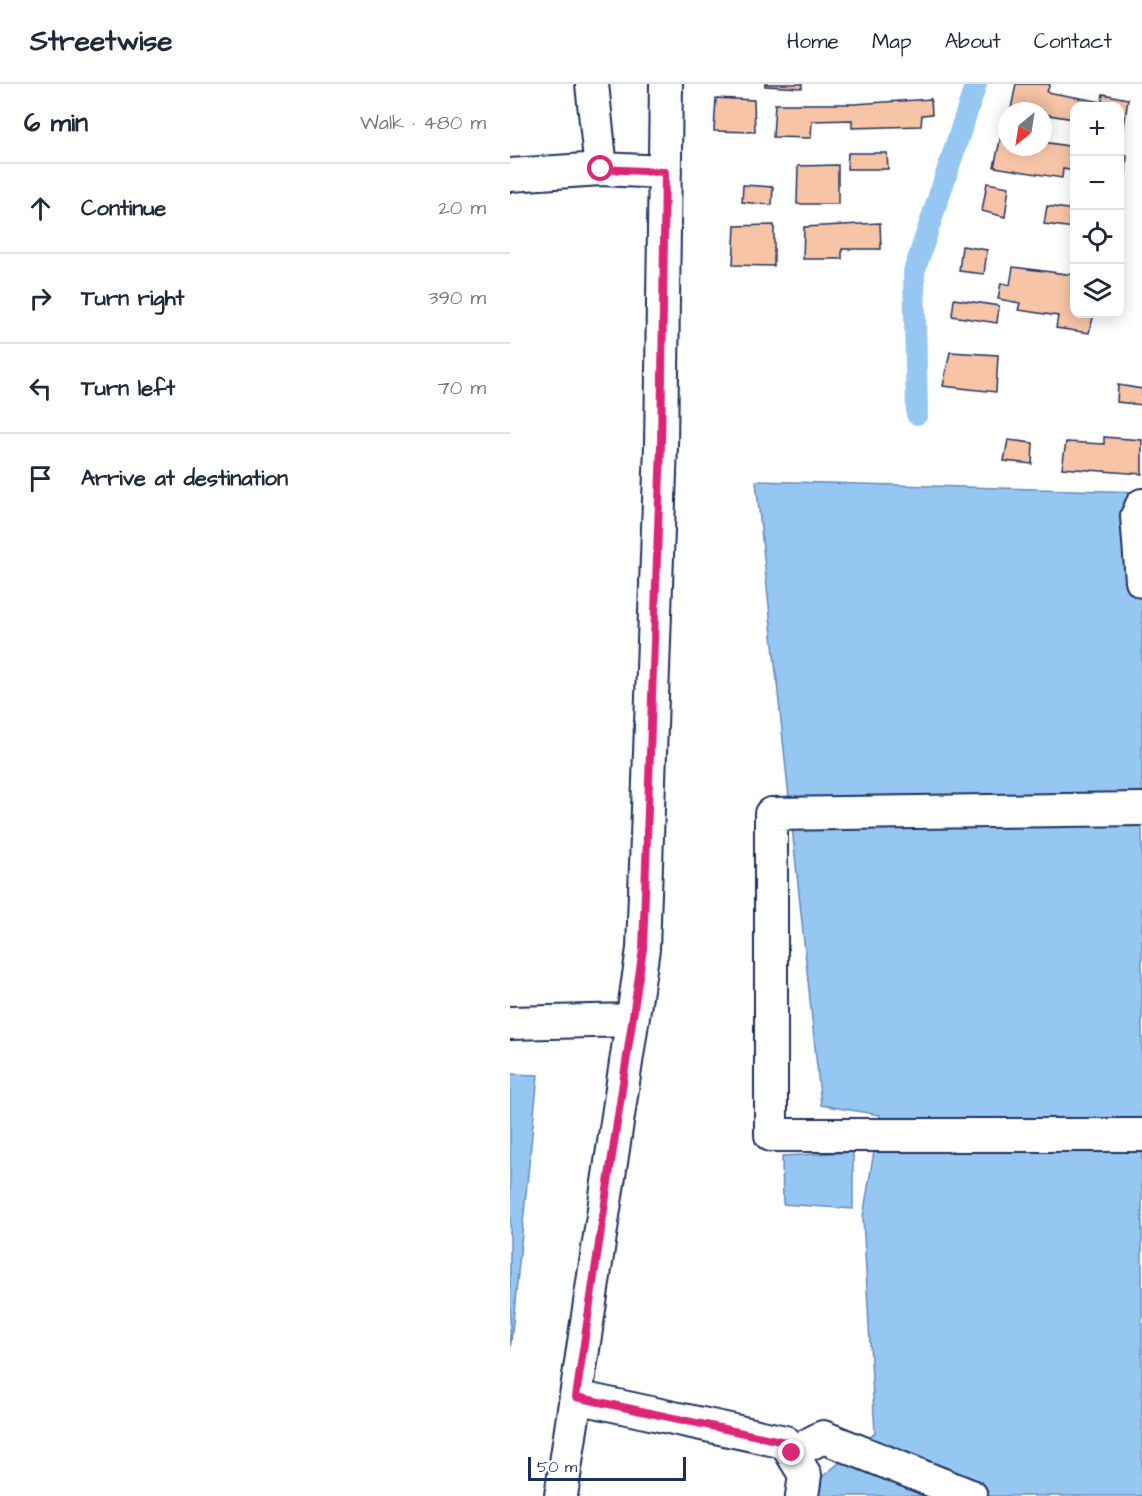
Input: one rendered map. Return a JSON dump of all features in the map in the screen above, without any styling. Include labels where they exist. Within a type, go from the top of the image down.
[{"type":"street","points":[[592,84],[601,169]]},
{"type":"street","points":[[561,1496],[643,949],[661,445],[666,84]]},
{"type":"street","points":[[510,175],[601,169],[665,172]]},
{"type":"street","points":[[1142,505],[1137,516],[1142,581]]},
{"type":"street","points":[[1142,809],[771,814],[771,1135],[1142,1135]]},
{"type":"street","points":[[510,1023],[632,1020]]},
{"type":"street","points":[[576,1397],[785,1442],[805,1475],[802,1496]]},
{"type":"street","points":[[792,1453],[823,1437],[971,1496]]},
{"type":"water","points":[[756,481],[1142,492],[1142,1496],[813,1496],[815,1483],[875,1433],[863,1217],[880,1115],[821,1105]]},
{"type":"water","points":[[510,1074],[538,1075],[510,1352]]},
{"type":"water","points":[[853,1152],[853,1209],[783,1204],[782,1156]]},
{"type":"building","points":[[765,84],[802,84],[802,88],[765,86]]},
{"type":"building","points":[[1016,84],[1050,84],[1047,92],[1102,102],[1070,102],[1070,118],[1052,115],[1052,102],[1012,102]]},
{"type":"building","points":[[1103,94],[1128,99],[1124,127],[1124,102],[1102,102]]},
{"type":"building","points":[[716,98],[754,100],[755,132],[714,131]]},
{"type":"building","points":[[931,99],[932,114],[922,115],[921,126],[852,128],[852,120],[812,121],[811,138],[773,137],[775,104],[854,104]]},
{"type":"building","points":[[1052,143],[1070,146],[1070,170],[1063,169],[1062,178],[994,167],[998,149],[998,156],[1052,156]]},
{"type":"building","points":[[848,153],[887,153],[888,169],[847,169]]},
{"type":"building","points":[[1124,155],[1127,155],[1126,172],[1124,172]]},
{"type":"building","points":[[838,165],[838,204],[797,204],[798,166]]},
{"type":"building","points":[[987,183],[1009,187],[1005,217],[982,211]]},
{"type":"building","points":[[743,185],[773,187],[772,205],[742,202]]},
{"type":"building","points":[[1047,206],[1070,209],[1070,227],[1044,224]]},
{"type":"building","points":[[880,223],[881,249],[842,249],[842,259],[803,259],[804,227]]},
{"type":"building","points":[[774,225],[774,266],[733,265],[735,226]]},
{"type":"building","points":[[962,246],[987,250],[984,274],[959,271]]},
{"type":"building","points":[[1013,267],[1070,274],[1070,318],[1093,318],[1089,333],[1056,328],[1058,316],[1018,310],[1020,303],[998,299],[1001,283],[1010,285]]},
{"type":"building","points":[[954,299],[999,306],[997,323],[952,316]]},
{"type":"building","points":[[950,352],[998,355],[996,392],[943,386]]},
{"type":"building","points":[[1118,385],[1142,389],[1142,405],[1117,402]]},
{"type":"building","points":[[1104,437],[1142,440],[1142,474],[1062,468],[1066,442],[1104,444]]},
{"type":"building","points":[[1008,440],[1033,443],[1032,464],[1004,461]]},
{"type":"waterway","points":[[917,414],[914,272],[976,84]]},
{"type":"route","points":[[601,169],[665,172],[661,445],[643,949],[576,1397],[785,1442],[792,1453]]}]
